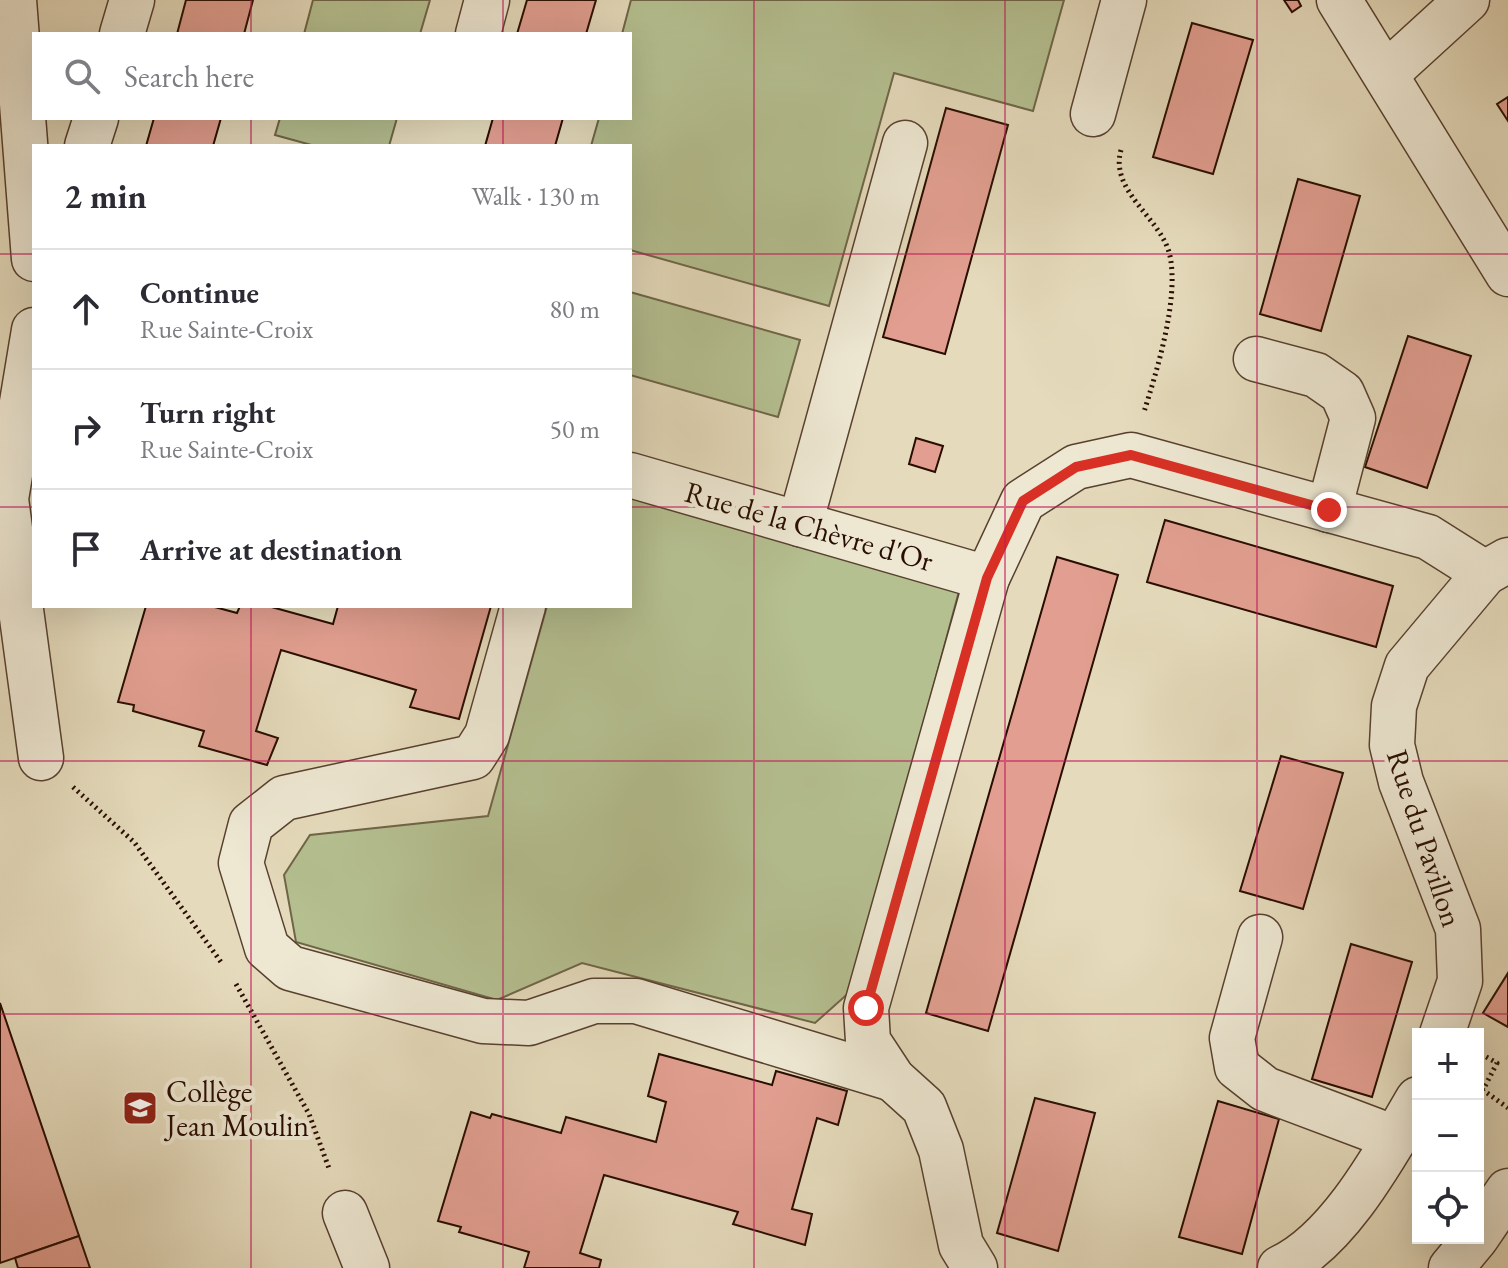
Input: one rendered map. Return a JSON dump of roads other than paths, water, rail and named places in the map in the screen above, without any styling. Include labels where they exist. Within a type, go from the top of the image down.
[{"type":"street","points":[[14,0],[32,233]]},
{"type":"street","points":[[123,32],[132,0]]},
{"type":"street","points":[[479,32],[487,0]]},
{"type":"street","points":[[1093,114],[1124,0]]},
{"type":"street","points":[[1339,0],[1508,274]]},
{"type":"street","points":[[1386,74],[1467,0]]},
{"type":"street","points":[[88,144],[95,120]]},
{"type":"street","points":[[800,524],[905,143]]},
{"type":"street","points":[[32,342],[6,499],[41,758]]},
{"type":"street","points":[[1256,359],[1316,375],[1342,393],[1353,418],[1329,510]]},
{"type":"street","points":[[975,1268],[961,1245],[941,1150],[924,1107],[893,1079],[868,1041],[866,1008],[987,578],[1023,501],[1076,467],[1131,455],[1428,537],[1496,567]]},
{"type":"street","name":"Rue de la Chèvre d'Or","points":[[632,476],[987,578]]},
{"type":"street","name":"Rue du Pavillon","points":[[1444,1028],[1460,981],[1458,929],[1401,782],[1392,745],[1394,706],[1407,666],[1496,567]]},
{"type":"street","points":[[522,608],[487,735],[473,757],[284,798],[251,824],[241,863],[267,948],[290,968],[483,1021],[529,1023],[594,1001],[636,1001],[893,1079]]},
{"type":"street","points":[[1260,937],[1232,1038],[1237,1067],[1265,1089],[1395,1138]]},
{"type":"street","points":[[1280,1268],[1297,1260],[1331,1230],[1417,1100]]},
{"type":"street","points":[[1484,1226],[1508,1191]]},
{"type":"street","points":[[345,1213],[367,1268]]},
{"type":"street","points":[[1451,1268],[1470,1244]]},
{"type":"place","name":"Collège Jean Moulin","points":[[140,1108]]}]
